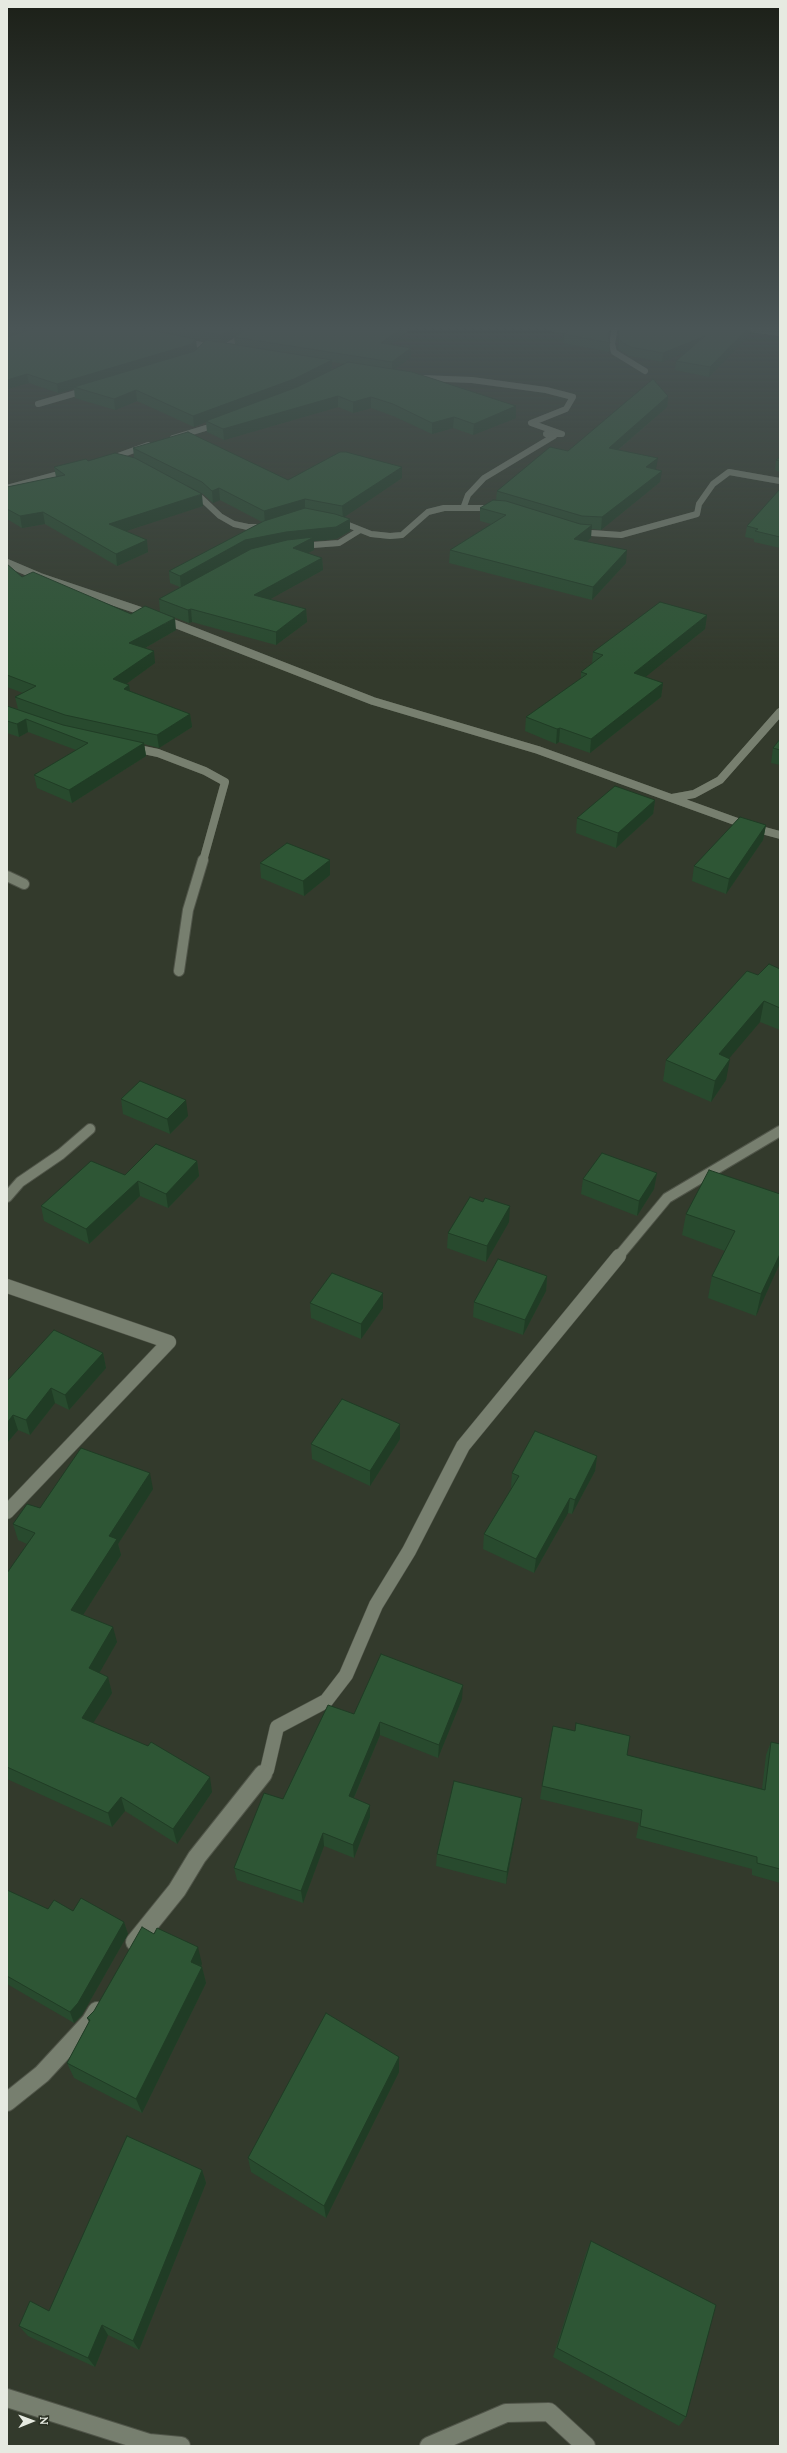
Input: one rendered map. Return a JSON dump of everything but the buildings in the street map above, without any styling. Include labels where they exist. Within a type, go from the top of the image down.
[{"type":"street","points":[[464,506],[468,495],[484,478],[547,440]]},
{"type":"street","points":[[99,463],[153,443]]},
{"type":"street","points":[[112,459],[125,461]]},
{"type":"street","points":[[7,488],[78,469]]},
{"type":"street","points":[[565,529],[580,533],[621,535],[697,514],[699,504],[713,484],[729,472],[780,481]]},
{"type":"street","points":[[180,487],[201,498],[220,516],[234,524],[265,528],[278,523]]},
{"type":"street","points":[[331,519],[371,534],[390,536],[402,535],[428,512],[444,508],[464,506],[506,509]]},
{"type":"street","points":[[294,547],[339,543],[360,530]]},
{"type":"street","points":[[7,563],[40,577],[150,611],[374,701],[538,750],[754,828],[780,835]]},
{"type":"street","points":[[672,798],[694,794],[708,788],[720,780],[780,712]]},
{"type":"street","points":[[119,744],[158,753],[205,771],[225,782],[218,811],[188,910],[179,971]]},
{"type":"street","points":[[7,876],[24,884]]},
{"type":"street","points":[[7,1197],[20,1182],[61,1154],[90,1129]]},
{"type":"street","points":[[126,1959],[138,1938],[177,1890],[197,1857],[266,1770],[277,1727],[326,1701],[346,1675],[376,1605],[409,1551],[463,1446],[667,1198],[780,1131]]},
{"type":"street","points":[[7,1286],[169,1342],[7,1512]]},
{"type":"street","points":[[7,2102],[42,2074],[91,2021],[102,2000]]},
{"type":"street","points":[[7,2398],[149,2443],[181,2446]]},
{"type":"street","points":[[429,2446],[506,2413],[549,2412],[586,2446]]}]
